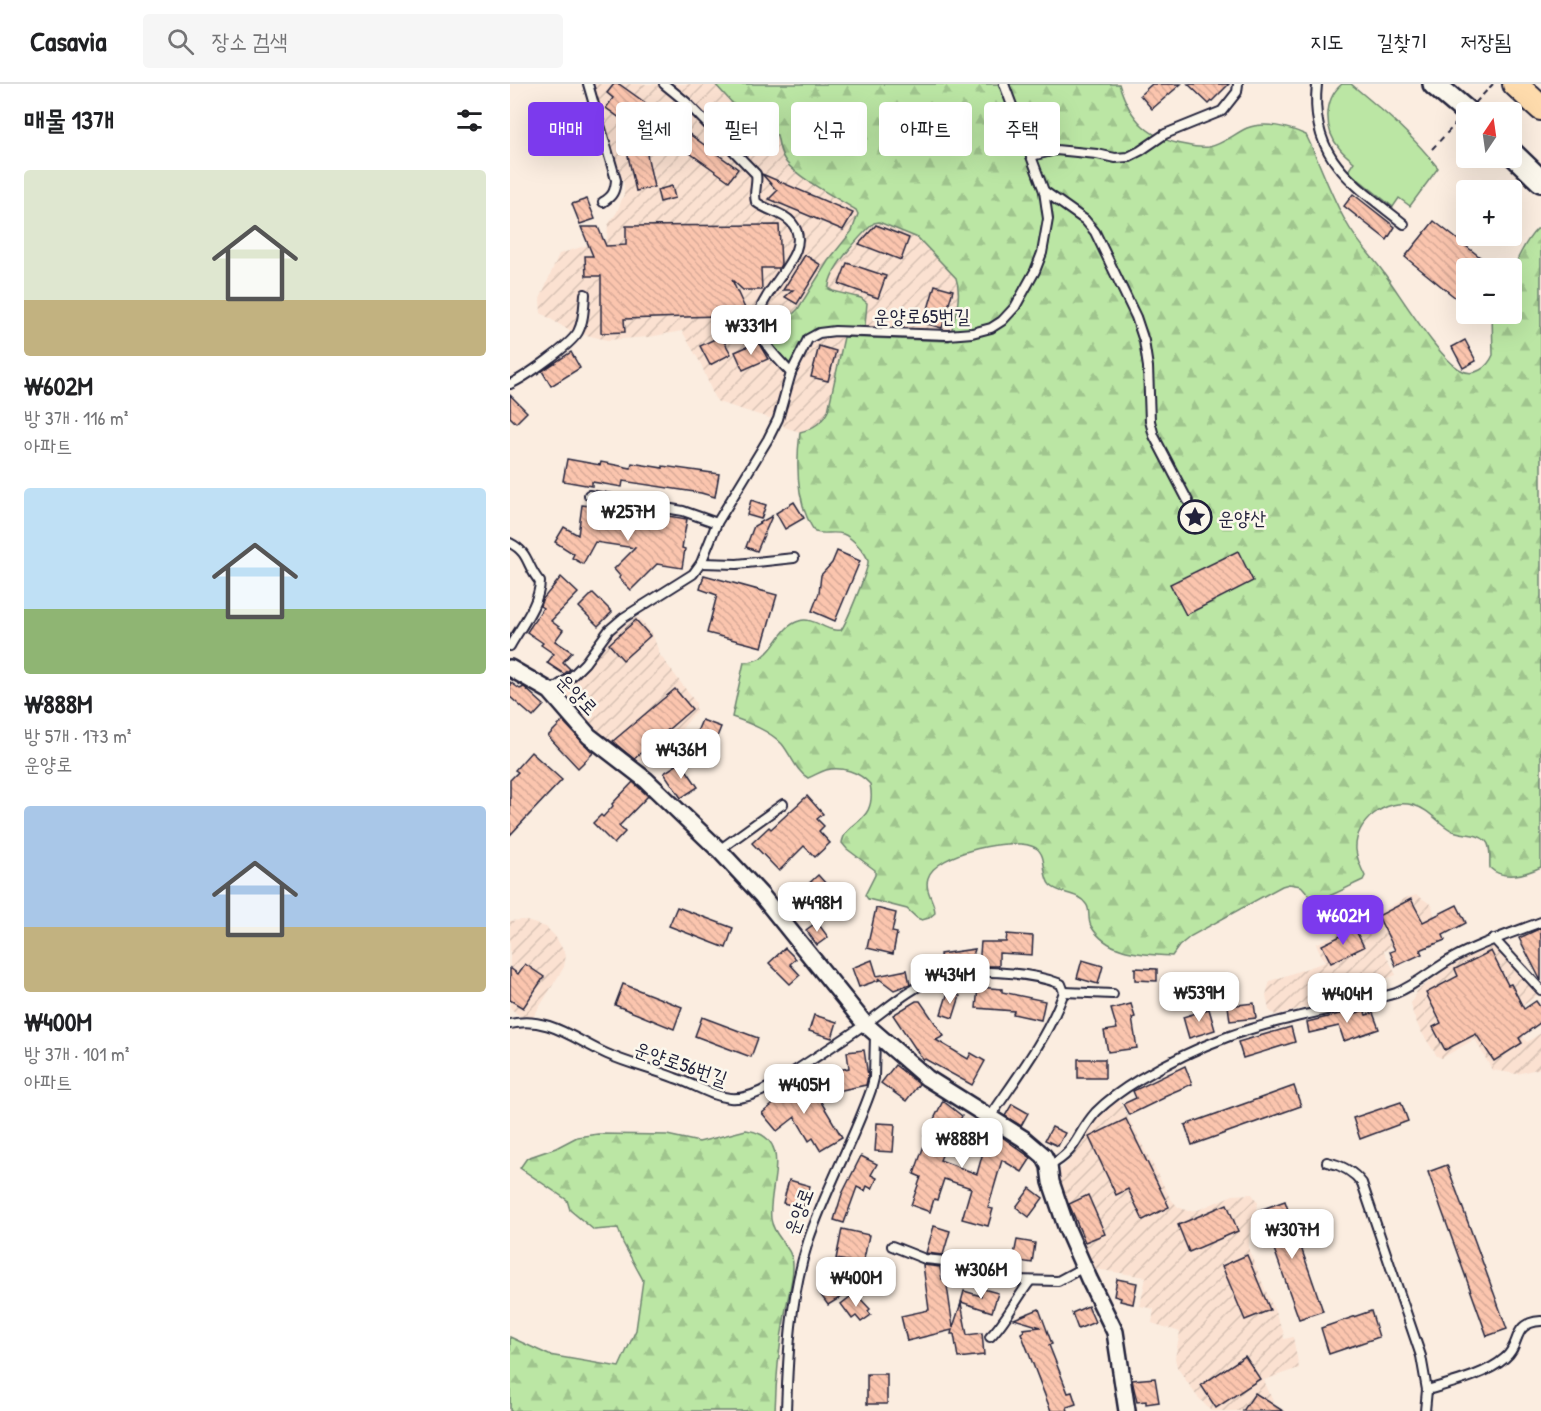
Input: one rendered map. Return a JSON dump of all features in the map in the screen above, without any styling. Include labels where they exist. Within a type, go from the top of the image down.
[{"type":"highway","points":[[1515,84],[1541,108]]},
{"type":"main road","points":[[1434,84],[1456,103]]},
{"type":"main road","points":[[1522,163],[1541,181]]},
{"type":"street","name":"운양로","points":[[510,668],[550,691],[589,736],[646,780],[720,850],[762,896],[870,1029],[927,1078],[1036,1149],[1049,1166],[1057,1202],[1084,1267],[1115,1332],[1127,1411]]},
{"type":"lane","points":[[588,84],[616,180],[615,190],[611,197],[603,202]]},
{"type":"lane","points":[[664,84],[686,102],[756,174],[754,194],[756,202],[791,221],[796,229],[798,238],[796,249],[762,305],[759,319],[759,331],[775,356],[791,373]]},
{"type":"lane","points":[[1004,84],[1011,102]]},
{"type":"lane","points":[[1060,150],[1115,158],[1128,156],[1140,151],[1165,134],[1222,111],[1237,92],[1238,84]]},
{"type":"lane","points":[[1317,84],[1316,110],[1319,129],[1330,158],[1356,185],[1404,224]]},
{"type":"lane","name":"운양로65번길","points":[[550,691],[572,677],[609,630],[623,618],[693,574],[701,563],[717,524],[768,439],[780,411],[791,373],[808,339],[819,333],[835,331],[948,335],[972,333],[991,328],[1002,321],[1015,307],[1042,253],[1048,219],[1044,191],[1031,156]]},
{"type":"lane","points":[[1044,191],[1085,220],[1095,232],[1136,317],[1144,340],[1148,367],[1149,421],[1154,436],[1188,501]]},
{"type":"lane","points":[[510,384],[539,366],[578,332],[585,294]]},
{"type":"lane","points":[[588,495],[683,511],[717,524]]},
{"type":"lane","points":[[510,543],[526,555],[528,566],[540,582],[540,590],[510,646]]},
{"type":"lane","points":[[701,563],[737,564],[794,558]]},
{"type":"lane","points":[[720,850],[783,804]]},
{"type":"lane","points":[[1049,1166],[1063,1159],[1072,1150],[1096,1112],[1109,1101],[1139,1080],[1193,1051],[1227,1037],[1280,1021],[1396,993],[1409,988],[1452,958],[1494,939],[1541,922]]},
{"type":"lane","points":[[1494,939],[1541,990]]},
{"type":"lane","points":[[870,1029],[921,985],[937,978],[955,974],[1000,973],[1061,984],[1064,992],[1058,1008],[1029,1059],[990,1117]]},
{"type":"lane","points":[[1064,992],[1113,994]]},
{"type":"lane","name":"운양로56번길","points":[[510,1024],[520,1021],[544,1024],[611,1056],[678,1078],[715,1095],[731,1098],[749,1096],[766,1088],[870,1029]]},
{"type":"lane","name":"운양로","points":[[786,1411],[790,1333],[800,1271],[813,1227],[857,1128],[871,1090],[874,1078],[870,1029]]},
{"type":"lane","points":[[1327,1162],[1338,1164],[1350,1171],[1362,1183],[1421,1356],[1427,1390],[1425,1411]]},
{"type":"lane","points":[[892,1246],[925,1259],[964,1263],[996,1275],[1030,1281],[1058,1281],[1084,1267]]},
{"type":"lane","points":[[990,1337],[998,1329],[1030,1281]]},
{"type":"lane","points":[[1427,1390],[1459,1381],[1499,1363],[1510,1353],[1517,1333],[1523,1326],[1541,1320]]},
{"type":"path","points":[[1432,149],[1493,84]]},
{"type":"shaded area","points":[[594,84],[715,84],[731,102],[704,102],[704,156],[779,156],[779,146],[787,164],[823,190],[857,210],[857,219],[852,231],[828,261],[798,309],[787,320],[765,331],[771,342],[791,365],[775,416],[769,418],[718,402],[701,364],[682,331],[649,337],[607,340],[570,331],[541,313],[540,299],[559,254],[607,239],[608,225],[617,212],[624,194],[624,185],[604,122],[604,102],[598,102]]},
{"type":"shaded area","points":[[879,222],[918,238],[956,278],[959,295],[952,331],[862,328],[865,325],[861,298],[829,289],[832,275],[839,264],[869,228]]},
{"type":"shaded area","points":[[821,337],[844,337],[828,411],[824,420],[800,432],[784,427],[782,422],[799,368],[807,351]]},
{"type":"shaded area","points":[[635,618],[639,618],[652,633],[660,655],[696,703],[696,711],[680,731],[646,759],[635,763],[587,725],[563,696],[563,691],[588,667],[616,631]]},
{"type":"shaded area","points":[[1417,895],[1432,905],[1436,924],[1384,951],[1396,975],[1327,1002],[1275,1015],[1269,1010],[1266,995],[1270,981],[1325,962],[1316,944],[1408,897]]},
{"type":"shaded area","points":[[523,920],[546,927],[555,936],[566,955],[564,967],[532,1019],[520,1016],[510,1008],[510,921]]},
{"type":"shaded area","points":[[1491,946],[1497,949],[1538,995],[1508,1016],[1527,1042],[1541,1033],[1541,1068],[1517,1074],[1492,1070],[1475,1039],[1442,1058],[1437,1056],[1420,1030],[1413,1014],[1411,1003],[1417,991],[1448,968],[1477,951]]},
{"type":"shaded area","points":[[1119,1100],[1170,1198],[1178,1207],[1188,1211],[1198,1210],[1233,1195],[1252,1194],[1258,1203],[1249,1236],[1249,1251],[1283,1331],[1284,1339],[1293,1337],[1299,1368],[1264,1380],[1277,1411],[1211,1411],[1196,1395],[1177,1367],[1175,1358],[1180,1332],[1152,1323],[1154,1309],[1140,1306],[1146,1277],[1095,1269],[1086,1258],[1063,1199],[1059,1179],[1060,1170],[1072,1158],[1097,1118]]},
{"type":"green space","points":[[715,84],[1119,84],[1135,118],[1151,133],[1173,142],[1195,147],[1209,147],[1247,128],[1261,125],[1284,127],[1299,132],[1306,135],[1335,201],[1354,236],[1384,273],[1431,341],[1452,364],[1471,373],[1484,367],[1493,355],[1492,324],[1522,324],[1522,258],[1519,258],[1529,238],[1537,229],[1541,229],[1541,867],[1515,875],[1496,872],[1490,868],[1489,847],[1482,838],[1451,830],[1419,807],[1403,804],[1392,805],[1374,814],[1360,830],[1356,850],[1365,876],[1363,880],[1318,899],[1312,898],[1301,886],[1289,884],[1282,886],[1191,936],[1179,946],[1172,956],[1127,951],[1107,943],[1091,926],[1088,909],[1083,900],[1050,885],[1040,851],[1026,845],[994,845],[977,849],[960,854],[934,869],[927,883],[935,913],[929,918],[922,920],[907,909],[868,899],[865,895],[875,875],[875,870],[842,843],[844,836],[869,807],[870,784],[855,773],[838,769],[826,770],[808,778],[800,771],[777,739],[759,728],[732,717],[744,662],[755,661],[763,657],[785,630],[799,621],[810,621],[831,629],[841,630],[857,596],[867,566],[868,561],[864,553],[846,536],[840,533],[815,532],[804,509],[799,484],[800,432],[817,425],[828,411],[844,337],[949,341],[958,301],[958,286],[956,278],[918,238],[879,222],[874,223],[839,263],[833,273],[829,289],[861,298],[867,303],[865,325],[862,328],[820,329],[805,339],[791,365],[776,349],[765,331],[787,320],[798,309],[828,261],[852,231],[858,214],[856,210],[809,181],[786,162],[779,144],[779,102],[731,102]]},
{"type":"green space","points":[[1342,84],[1351,84],[1386,114],[1408,134],[1438,168],[1410,206],[1399,198],[1393,207],[1348,171],[1354,162],[1335,142],[1328,116],[1331,98]]},
{"type":"green space","points":[[746,1130],[761,1135],[770,1142],[775,1153],[771,1219],[775,1231],[790,1253],[793,1264],[779,1350],[775,1411],[510,1411],[510,1337],[549,1355],[619,1367],[636,1330],[643,1280],[623,1243],[618,1228],[594,1230],[570,1210],[567,1200],[520,1168],[527,1158],[556,1148],[577,1137],[598,1134],[667,1135],[699,1142]]},
{"type":"building","points":[[614,84],[619,84],[644,102],[616,102],[616,115],[606,108],[613,98],[607,93]]},
{"type":"building","points":[[1152,84],[1181,84],[1152,109],[1140,95]]},
{"type":"building","points":[[1188,84],[1229,84],[1209,104]]},
{"type":"building","points":[[692,136],[704,145],[704,156],[720,156],[738,169],[729,181],[692,155]]},
{"type":"building","points":[[628,156],[647,156],[654,187],[636,191]]},
{"type":"building","points":[[762,174],[853,213],[843,230],[769,199],[777,191]]},
{"type":"building","points":[[672,186],[675,198],[660,202],[657,190]]},
{"type":"building","points":[[1353,194],[1395,227],[1387,240],[1344,206]]},
{"type":"building","points":[[587,199],[595,219],[580,224],[572,204]]},
{"type":"building","points":[[1434,221],[1456,238],[1456,246],[1466,246],[1481,258],[1456,258],[1456,298],[1405,257]]},
{"type":"building","points":[[779,225],[781,264],[779,268],[761,268],[762,290],[743,290],[732,280],[748,315],[624,319],[625,332],[601,333],[601,276],[586,276],[585,256],[593,256],[581,227],[598,227],[606,246],[626,245],[626,226]]},
{"type":"building","points":[[876,225],[909,238],[901,260],[859,244]]},
{"type":"building","points":[[805,255],[821,265],[797,304],[785,297],[793,290],[783,290]]},
{"type":"building","points":[[847,263],[886,276],[878,298],[839,284]]},
{"type":"building","points":[[935,285],[953,290],[942,328],[924,323]]},
{"type":"building","points":[[721,336],[731,354],[710,365],[700,346]]},
{"type":"building","points":[[1465,340],[1476,361],[1463,368],[1452,347]]},
{"type":"building","points":[[758,342],[768,359],[743,370],[735,352]]},
{"type":"building","points":[[819,346],[836,351],[828,381],[811,377]]},
{"type":"building","points":[[571,352],[580,368],[551,386],[542,371]]},
{"type":"building","points":[[510,395],[527,412],[516,423],[510,417]]},
{"type":"building","points":[[567,459],[600,465],[601,462],[631,468],[632,463],[719,474],[715,497],[623,481],[622,487],[592,482],[592,486],[563,481]]},
{"type":"building","points":[[751,500],[766,505],[761,519],[747,515]]},
{"type":"building","points":[[794,502],[804,518],[785,529],[776,513]]},
{"type":"building","points":[[582,505],[605,508],[604,517],[660,526],[662,515],[687,519],[682,548],[685,549],[682,568],[657,564],[631,590],[614,569],[635,548],[595,542],[583,564],[572,558],[574,554],[555,542],[564,527],[578,535]]},
{"type":"building","points":[[772,516],[757,551],[746,547],[754,526]]},
{"type":"building","points":[[837,551],[860,561],[835,621],[812,611],[819,593],[821,575],[832,563]]},
{"type":"building","points":[[1238,551],[1253,581],[1186,615],[1170,584]]},
{"type":"building","points":[[704,575],[777,595],[762,647],[707,633],[717,595],[700,589]]},
{"type":"building","points":[[561,577],[578,593],[551,621],[563,630],[555,641],[572,652],[563,662],[570,669],[564,674],[547,663],[554,654],[527,632],[543,608],[540,606],[542,600]]},
{"type":"building","points":[[593,593],[612,612],[598,626],[579,607]]},
{"type":"building","points":[[636,620],[650,636],[623,660],[609,644]]},
{"type":"building","points":[[510,682],[520,689],[524,687],[544,705],[533,717],[510,697]]},
{"type":"building","points":[[675,689],[692,709],[634,759],[613,741]]},
{"type":"building","points":[[702,720],[721,727],[715,742],[696,734]]},
{"type":"building","points":[[563,721],[593,753],[578,768],[548,736]]},
{"type":"building","points":[[531,752],[562,780],[510,835],[510,780],[518,772],[515,770]]},
{"type":"building","points":[[681,762],[698,787],[681,798],[664,773]]},
{"type":"building","points":[[633,782],[648,796],[619,826],[625,832],[614,844],[593,823],[601,815],[603,817]]},
{"type":"building","points":[[807,796],[823,814],[817,819],[824,826],[819,831],[830,843],[815,857],[804,846],[779,871],[752,843]]},
{"type":"building","points":[[818,875],[835,894],[820,908],[803,889]]},
{"type":"building","points":[[1411,899],[1423,922],[1457,905],[1466,923],[1443,935],[1445,940],[1420,950],[1422,954],[1396,966],[1390,952],[1395,950],[1378,916]]},
{"type":"building","points":[[677,907],[733,928],[726,948],[669,926]]},
{"type":"building","points":[[876,908],[896,913],[892,932],[897,933],[893,954],[867,948]]},
{"type":"building","points":[[817,922],[828,937],[817,945],[806,930]]},
{"type":"building","points":[[1541,928],[1541,981],[1519,938]]},
{"type":"building","points":[[1355,929],[1364,947],[1331,963],[1322,945]]},
{"type":"building","points":[[1007,934],[1033,936],[1032,955],[999,953],[999,966],[979,966],[981,942],[1006,942]]},
{"type":"building","points":[[785,948],[796,959],[790,964],[800,975],[790,984],[769,963]]},
{"type":"building","points":[[975,949],[971,962],[941,966],[940,954]]},
{"type":"building","points":[[1491,951],[1508,985],[1511,984],[1524,1009],[1536,1001],[1541,1008],[1541,1022],[1519,1038],[1522,1043],[1494,1061],[1476,1034],[1445,1050],[1433,1027],[1441,1023],[1426,993],[1458,976],[1455,969]]},
{"type":"building","points":[[872,960],[877,976],[907,970],[910,984],[894,990],[878,978],[879,980],[859,987],[852,968]]},
{"type":"building","points":[[1082,960],[1103,966],[1098,984],[1077,978]]},
{"type":"building","points":[[525,964],[544,977],[523,1008],[510,1000],[510,968],[518,974]]},
{"type":"building","points":[[1135,968],[1157,969],[1157,981],[1135,980]]},
{"type":"building","points":[[623,984],[682,1007],[674,1029],[615,1005]]},
{"type":"building","points":[[978,987],[1002,989],[1002,992],[1045,1001],[1041,1020],[1013,1014],[1014,1011],[976,1008]]},
{"type":"building","points":[[948,992],[960,996],[953,1018],[941,1014]]},
{"type":"building","points":[[916,1001],[920,1001],[944,1036],[936,1040],[968,1059],[971,1053],[985,1061],[972,1085],[923,1060],[893,1015]]},
{"type":"building","points":[[1254,1003],[1256,1018],[1230,1021],[1228,1006]]},
{"type":"building","points":[[1131,1004],[1135,1017],[1132,1018],[1137,1048],[1108,1052],[1104,1031],[1117,1029],[1111,1009]]},
{"type":"building","points":[[1209,1009],[1215,1030],[1189,1038],[1183,1017]]},
{"type":"building","points":[[1364,1010],[1366,1015],[1373,1013],[1379,1029],[1344,1041],[1339,1026],[1309,1033],[1307,1022],[1348,1012],[1349,1016]]},
{"type":"building","points":[[814,1015],[837,1022],[832,1038],[809,1031]]},
{"type":"building","points":[[702,1017],[758,1038],[751,1057],[695,1036]]},
{"type":"building","points":[[1291,1027],[1295,1042],[1243,1058],[1238,1042]]},
{"type":"building","points":[[864,1050],[868,1076],[866,1085],[822,1094],[818,1073],[849,1068],[847,1052]]},
{"type":"building","points":[[1078,1059],[1105,1059],[1105,1078],[1078,1078]]},
{"type":"building","points":[[895,1065],[919,1084],[906,1101],[881,1083]]},
{"type":"building","points":[[1185,1066],[1192,1084],[1129,1115],[1123,1104],[1136,1098],[1133,1091]]},
{"type":"building","points":[[804,1080],[821,1102],[842,1137],[820,1150],[813,1138],[809,1141],[795,1117],[777,1131],[762,1113]]},
{"type":"building","points":[[1294,1086],[1301,1106],[1192,1145],[1185,1125]]},
{"type":"building","points":[[943,1101],[962,1116],[940,1160],[977,1174],[985,1145],[990,1147],[998,1134],[1031,1158],[1022,1172],[1002,1160],[988,1208],[993,1209],[988,1226],[962,1219],[971,1188],[944,1179],[930,1212],[911,1205],[921,1177],[914,1174],[927,1137],[924,1136],[929,1127],[942,1128],[933,1121]]},
{"type":"building","points":[[1401,1102],[1408,1121],[1360,1139],[1353,1118]]},
{"type":"building","points":[[1012,1104],[1028,1113],[1021,1126],[1005,1116]]},
{"type":"building","points":[[1126,1119],[1169,1207],[1143,1220],[1128,1189],[1116,1195],[1089,1137]]},
{"type":"building","points":[[877,1123],[895,1124],[893,1152],[875,1151]]},
{"type":"building","points":[[1052,1127],[1065,1133],[1058,1146],[1045,1140]]},
{"type":"building","points":[[861,1156],[877,1164],[871,1175],[877,1178],[872,1189],[867,1186],[865,1191],[857,1187],[844,1223],[834,1220],[842,1194]]},
{"type":"building","points":[[1447,1165],[1507,1329],[1487,1336],[1428,1172]]},
{"type":"building","points":[[789,1180],[810,1186],[803,1208],[783,1203]]},
{"type":"building","points":[[1030,1188],[1043,1198],[1029,1217],[1016,1207]]},
{"type":"building","points":[[1088,1195],[1105,1234],[1085,1242],[1069,1204]]},
{"type":"building","points":[[1285,1201],[1323,1311],[1299,1319],[1260,1210]]},
{"type":"building","points":[[1227,1204],[1238,1231],[1189,1252],[1178,1225]]},
{"type":"building","points":[[934,1226],[950,1231],[943,1255],[926,1253]]},
{"type":"building","points":[[842,1229],[869,1235],[863,1264],[836,1259]]},
{"type":"building","points":[[1017,1240],[1035,1243],[1032,1263],[1013,1260]]},
{"type":"building","points":[[1247,1255],[1270,1310],[1245,1320],[1222,1266]]},
{"type":"building","points":[[923,1265],[940,1267],[942,1279],[946,1279],[953,1327],[961,1303],[967,1335],[982,1333],[984,1355],[958,1358],[954,1334],[951,1334],[952,1330],[907,1341],[901,1316],[929,1310]]},
{"type":"building","points":[[1117,1279],[1137,1283],[1133,1304],[1120,1301],[1121,1298],[1114,1296]]},
{"type":"building","points":[[831,1282],[841,1297],[828,1305],[818,1291]]},
{"type":"building","points":[[983,1289],[998,1293],[992,1312],[961,1302],[964,1291],[981,1296]]},
{"type":"building","points":[[855,1293],[870,1309],[868,1311],[871,1315],[861,1322],[856,1316],[852,1319],[841,1304]]},
{"type":"building","points":[[1088,1306],[1095,1322],[1078,1329],[1072,1313]]},
{"type":"building","points":[[1039,1309],[1052,1344],[1049,1345],[1068,1393],[1072,1392],[1076,1404],[1067,1407],[1068,1411],[1051,1411],[1021,1333],[1023,1329],[1041,1327],[1014,1319]]},
{"type":"building","points":[[1371,1311],[1379,1337],[1329,1354],[1321,1328]]},
{"type":"building","points":[[1245,1356],[1260,1379],[1216,1408],[1201,1385]]},
{"type":"building","points":[[867,1374],[887,1374],[887,1404],[867,1404]]},
{"type":"building","points":[[1155,1378],[1159,1402],[1146,1404],[1146,1401],[1137,1402],[1132,1380]]},
{"type":"building","points":[[1255,1393],[1283,1411],[1243,1411]]},
{"type":"place","name":"운양산","points":[[1195,517]]}]
